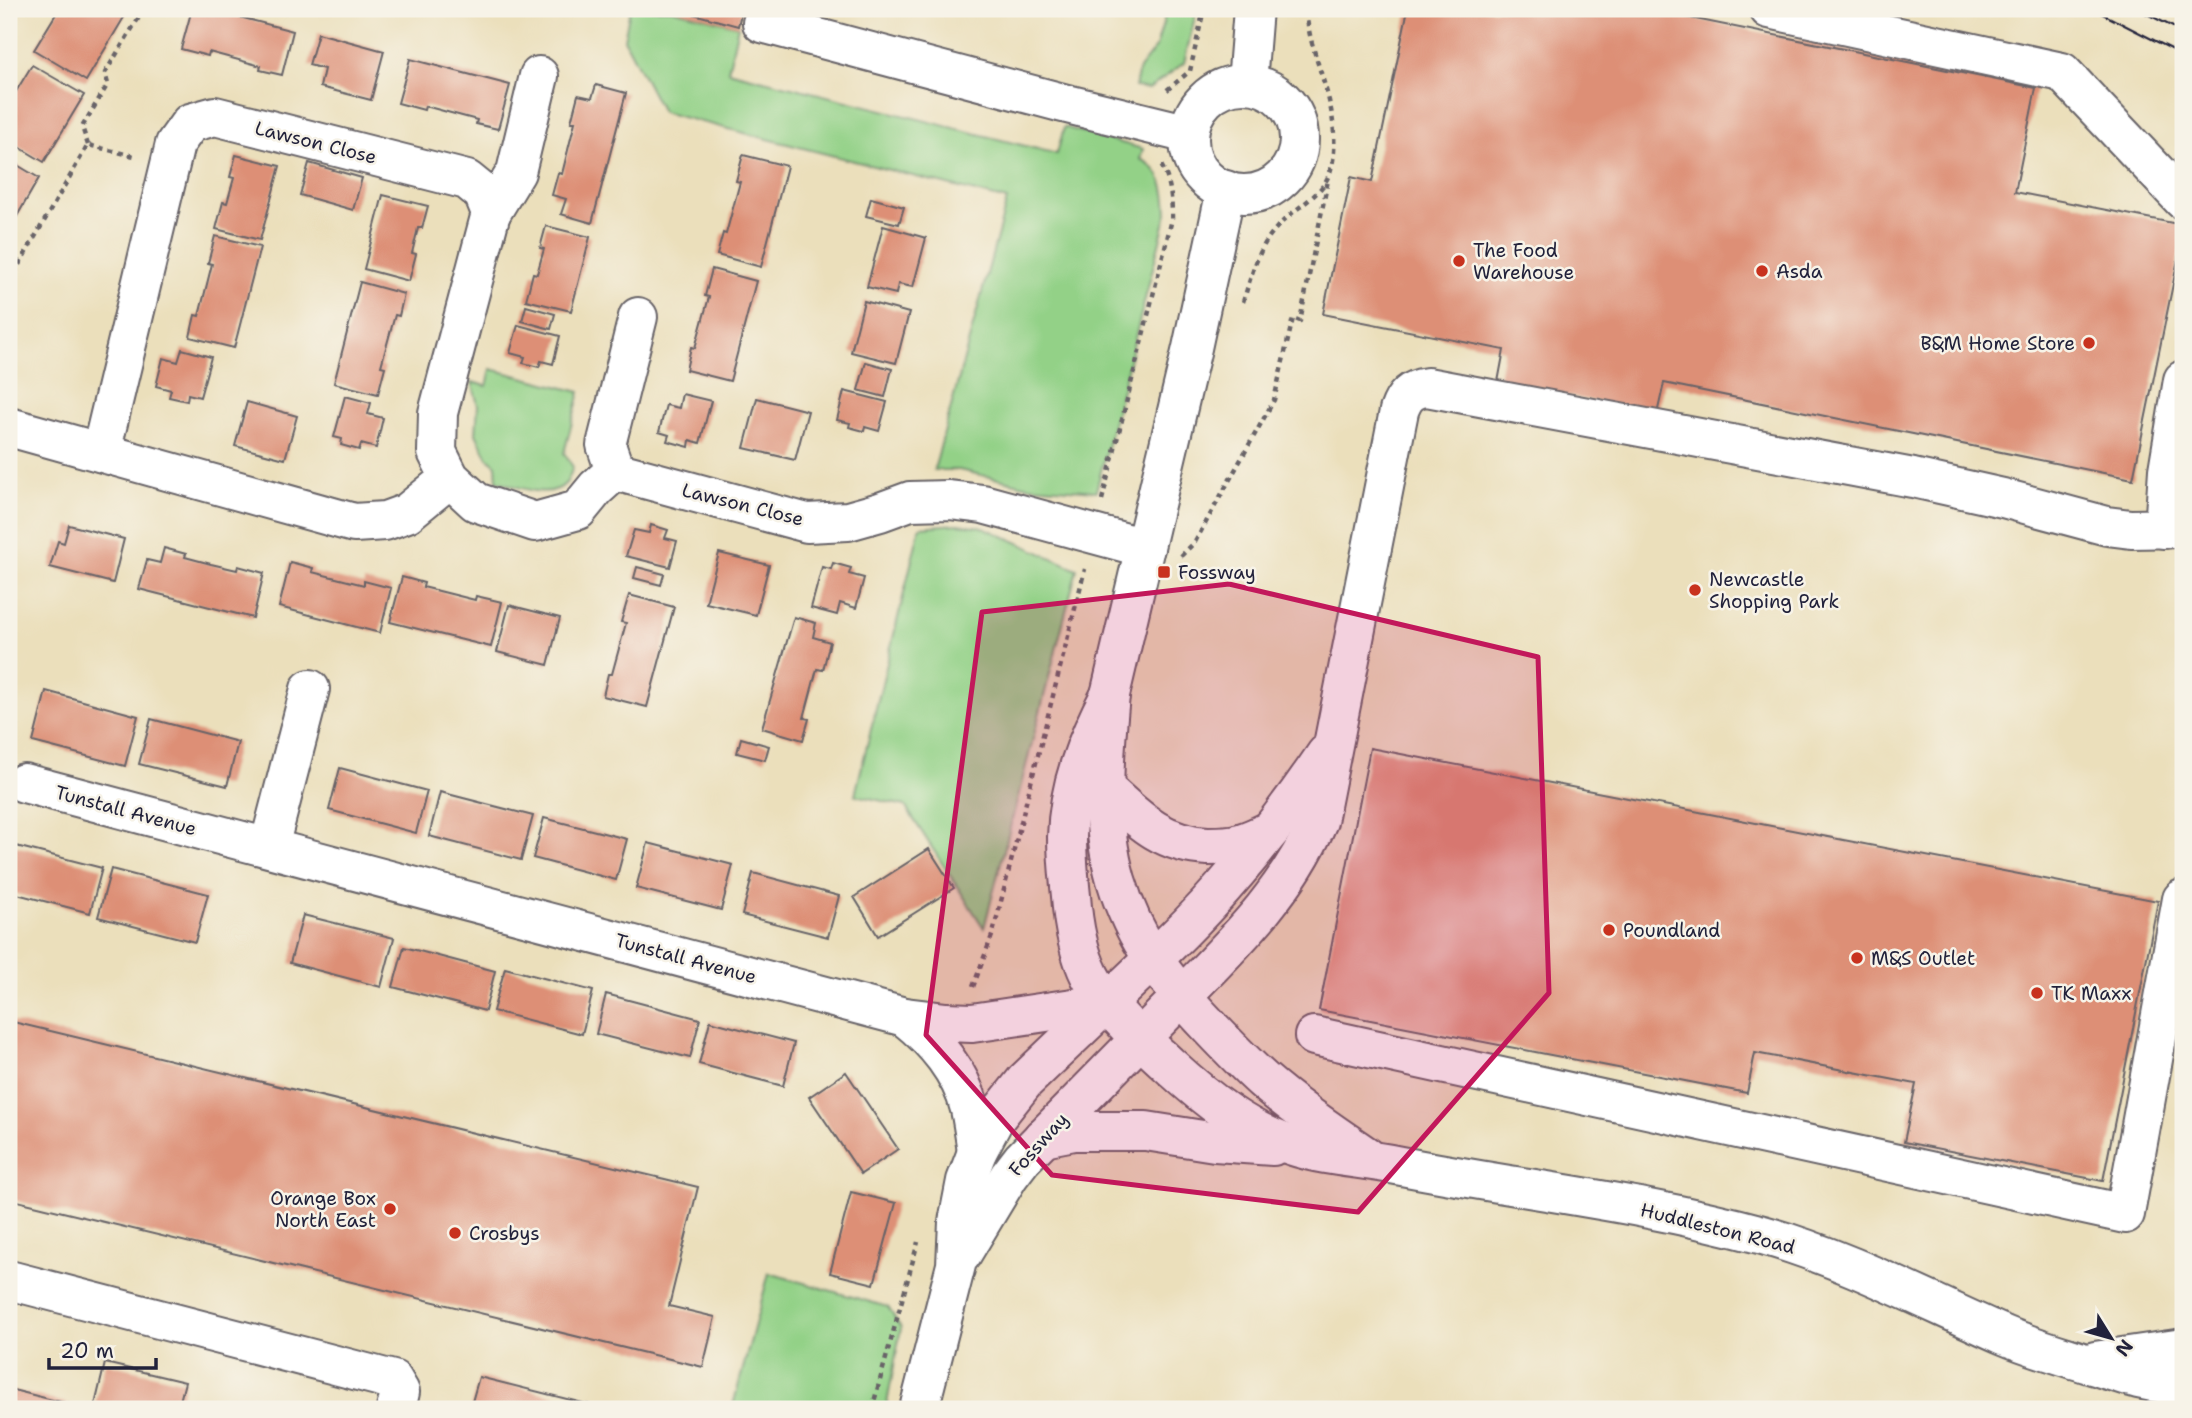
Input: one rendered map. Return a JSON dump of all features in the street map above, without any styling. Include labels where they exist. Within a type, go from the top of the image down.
[{"type":"street","points":[[1247,83],[1253,9]]},
{"type":"street","points":[[1769,9],[2062,72],[2183,200]]},
{"type":"street","points":[[762,23],[1189,134]]},
{"type":"street","points":[[539,76],[516,172],[491,213],[438,413],[437,452],[450,478],[475,502],[535,522],[578,510],[615,471],[606,445],[638,317]]},
{"type":"street","points":[[1247,83],[1269,90],[1281,98],[1292,112],[1299,143],[1297,155],[1284,177],[1261,193],[1248,194],[1226,190],[1206,181],[1193,166],[1189,155],[1189,134],[1196,114],[1208,98],[1234,84],[1247,83]]},
{"type":"street","name":"Lawson Close","points":[[102,452],[169,165],[175,144],[190,123],[215,116],[467,180],[483,193],[491,213]]},
{"type":"street","points":[[1107,1003],[1083,960],[1072,914],[1067,834],[1071,801],[1078,768],[1091,732],[1110,695],[1162,548],[1192,348],[1226,190]]},
{"type":"street","points":[[1181,997],[1250,927],[1297,864],[1318,821],[1399,411],[1403,399],[1410,392],[1427,387],[1468,394],[1913,478],[2003,498],[2107,526],[2174,529],[2168,470],[2183,380]]},
{"type":"street","points":[[13,428],[354,523],[385,521],[407,513],[450,478]]},
{"type":"street","name":"Lawson Close","points":[[615,471],[807,523],[848,521],[910,501],[949,500],[982,504],[1162,548]]},
{"type":"street","points":[[269,847],[310,689]]},
{"type":"street","points":[[1110,695],[1105,747],[1107,829],[1116,878],[1132,920],[1152,960],[1201,913],[1272,830],[1333,743]]},
{"type":"street","name":"Tunstall Avenue","points":[[24,783],[905,1017],[972,1023],[1107,1003]]},
{"type":"street","points":[[1105,789],[1155,831],[1170,839],[1194,845],[1221,846],[1240,843],[1272,830]]},
{"type":"street","points":[[1314,1036],[2125,1214],[2182,899]]},
{"type":"street","name":"Fossway","points":[[919,1409],[956,1265],[958,1222],[966,1181],[977,1152],[994,1120],[1025,1081],[1152,960]]},
{"type":"street","name":"Huddleston Road","points":[[1152,960],[1181,997],[1262,1079],[1315,1121],[1373,1161]]},
{"type":"street","name":"Fossway","points":[[956,1265],[1009,1176],[1043,1136],[1181,997]]},
{"type":"street","name":"Huddleston Road","points":[[1107,1003],[1139,1038],[1189,1083],[1222,1110],[1270,1138],[1319,1153],[1590,1199],[1765,1236],[1841,1263],[2007,1337],[2049,1352],[2142,1381],[2183,1385]]},
{"type":"street","points":[[905,1017],[934,1044],[964,1089],[977,1152]]},
{"type":"street","points":[[1043,1136],[1074,1130],[1146,1131],[1215,1142],[1296,1147]]},
{"type":"street","points":[[9,1280],[393,1380],[400,1392],[396,1409]]},
{"type":"street","name":"Huddleston Road","points":[[2086,1363],[2183,1348]]},
{"type":"path","points":[[9,282],[88,145],[82,127],[108,84],[106,74],[144,9]]},
{"type":"path","points":[[1162,548],[1176,562],[1195,542],[1274,400],[1293,318],[1300,321],[1334,152],[1332,115],[1326,82],[1310,42],[1306,9]]},
{"type":"path","points":[[88,145],[169,165]]},
{"type":"path","points":[[1241,307],[1268,238],[1314,198],[1329,176]]},
{"type":"path","points":[[872,1409],[919,1239]]},
{"type":"highlighted area","points":[[1229,584],[1538,657],[1549,993],[1358,1212],[1052,1175],[926,1035],[982,612]]},
{"type":"green space","points":[[630,9],[671,9],[738,26],[728,71],[1057,154],[1064,127],[1143,149],[1140,159],[1154,168],[1162,181],[1167,213],[1096,491],[1029,486],[959,470],[934,470],[1007,200],[662,112],[624,39]]},
{"type":"green space","points":[[1165,9],[1197,9],[1184,63],[1149,89],[1135,87],[1139,69],[1156,47]]},
{"type":"green space","points":[[491,369],[580,392],[564,453],[573,467],[567,481],[559,488],[533,491],[497,481],[496,465],[488,458],[476,434],[478,405],[472,382],[487,386]]},
{"type":"green space","points":[[958,524],[983,527],[1077,569],[984,928],[905,806],[855,795],[920,527]]},
{"type":"green space","points":[[769,1273],[888,1307],[901,1328],[886,1409],[732,1409]]},
{"type":"building","points":[[59,9],[116,9],[126,14],[86,81],[34,50]]},
{"type":"building","points":[[192,9],[209,9],[293,31],[282,75],[260,70],[261,66],[209,52],[208,56],[181,49]]},
{"type":"building","points":[[675,9],[742,9],[738,26]]},
{"type":"building","name":"Asda","points":[[1408,9],[1646,9],[2036,88],[2015,192],[2183,225],[2133,479],[1664,383],[1657,414],[1498,382],[1504,350],[1323,314],[1351,177],[1372,182]]},
{"type":"building","points":[[318,33],[384,51],[371,100],[320,87],[324,69],[309,65]]},
{"type":"building","points":[[410,59],[510,85],[498,129],[476,124],[477,120],[425,106],[424,110],[398,103]]},
{"type":"building","points":[[32,65],[84,95],[44,162],[9,141],[9,103]]},
{"type":"building","points":[[596,85],[626,93],[592,223],[561,214],[566,199],[552,195],[558,173],[562,174],[575,122],[571,122],[578,95],[592,98]]},
{"type":"building","points":[[236,155],[280,166],[260,240],[216,229],[223,202],[227,203],[234,178],[230,177]]},
{"type":"building","points":[[743,155],[787,166],[761,267],[717,255],[723,233],[726,234],[740,182],[736,181]]},
{"type":"building","points":[[9,160],[39,178],[9,230]]},
{"type":"building","points":[[309,163],[362,178],[353,210],[300,195]]},
{"type":"building","points":[[383,195],[428,206],[422,228],[418,228],[412,253],[416,254],[409,281],[364,269]]},
{"type":"building","points":[[871,198],[904,207],[899,224],[866,216]]},
{"type":"building","points":[[546,226],[590,237],[571,311],[526,300],[533,273],[537,274],[544,249],[540,248]]},
{"type":"building","points":[[883,226],[926,238],[913,287],[898,284],[896,294],[867,287]]},
{"type":"building","points":[[215,236],[260,247],[234,348],[190,337],[195,315],[199,316],[212,264],[208,263]]},
{"type":"building","points":[[712,269],[756,281],[730,381],[686,370],[691,347],[695,348],[709,297],[705,296]]},
{"type":"building","points":[[360,282],[404,294],[399,316],[395,315],[381,366],[385,367],[378,394],[334,383]]},
{"type":"building","points":[[864,301],[909,313],[896,363],[851,352]]},
{"type":"building","points":[[526,306],[555,314],[551,329],[522,321]]},
{"type":"building","points":[[518,325],[560,336],[553,364],[541,361],[539,367],[523,363],[525,357],[510,353]]},
{"type":"building","points":[[182,349],[211,357],[200,397],[188,394],[187,401],[169,397],[171,390],[156,386],[163,358],[178,362]]},
{"type":"building","points":[[866,362],[892,369],[885,397],[858,390]]},
{"type":"building","points":[[844,391],[887,402],[879,431],[865,427],[864,431],[849,427],[850,423],[837,420]]},
{"type":"building","points":[[682,394],[711,401],[700,443],[690,440],[689,447],[667,441],[669,435],[659,432],[666,405],[679,408]]},
{"type":"building","points":[[345,396],[371,403],[368,414],[383,418],[376,448],[361,444],[359,450],[341,445],[342,439],[334,437]]},
{"type":"building","points":[[757,398],[808,411],[795,460],[744,448]]},
{"type":"building","points":[[247,402],[297,416],[285,459],[235,446]]},
{"type":"building","points":[[69,525],[124,539],[113,583],[50,567],[58,541],[64,543]]},
{"type":"building","points":[[651,525],[668,530],[665,538],[677,541],[670,567],[626,556],[634,530],[649,533]]},
{"type":"building","points":[[164,548],[211,564],[237,570],[238,566],[264,573],[253,618],[139,589],[147,560],[160,563]]},
{"type":"building","points":[[719,553],[769,565],[756,615],[706,603]]},
{"type":"building","points":[[290,562],[313,568],[312,572],[364,585],[364,581],[391,588],[380,633],[279,607]]},
{"type":"building","points":[[833,563],[851,568],[849,574],[864,578],[856,608],[840,603],[837,615],[811,608],[822,567],[831,569]]},
{"type":"building","points":[[637,567],[664,574],[661,585],[634,578]]},
{"type":"building","points":[[402,577],[424,583],[423,587],[475,600],[476,596],[502,602],[491,647],[390,622]]},
{"type":"building","points":[[629,595],[674,607],[647,707],[603,696],[626,623],[621,622]]},
{"type":"building","points":[[509,605],[560,618],[548,665],[497,652]]},
{"type":"building","points":[[794,617],[816,623],[813,637],[830,642],[823,670],[817,669],[804,718],[809,719],[803,740],[762,728]]},
{"type":"building","points":[[46,691],[138,716],[125,766],[33,742]]},
{"type":"building","points":[[151,719],[238,742],[227,786],[139,764]]},
{"type":"building","points":[[741,738],[769,746],[765,760],[737,753]]},
{"type":"building","points":[[1370,748],[2158,901],[2103,1181],[1904,1142],[1916,1084],[1755,1053],[1747,1093],[1319,1010]]},
{"type":"building","points":[[340,768],[427,791],[416,833],[329,810]]},
{"type":"building","points":[[440,792],[533,816],[521,860],[429,836]]},
{"type":"building","points":[[544,818],[627,839],[616,880],[533,858]]},
{"type":"building","points":[[648,843],[733,865],[721,910],[636,888]]},
{"type":"building","points":[[12,845],[102,868],[90,913],[9,892],[9,858]]},
{"type":"building","points":[[929,849],[954,888],[878,936],[854,897]]},
{"type":"building","points":[[111,869],[208,894],[195,942],[98,917]]},
{"type":"building","points":[[753,873],[839,896],[828,937],[742,915]]},
{"type":"building","points":[[303,915],[394,938],[381,987],[290,963]]},
{"type":"building","points":[[404,947],[495,971],[485,1011],[393,987]]},
{"type":"building","points":[[505,968],[593,991],[582,1034],[493,1011]]},
{"type":"building","points":[[606,994],[700,1019],[690,1058],[596,1034]]},
{"type":"building","points":[[9,1021],[698,1187],[669,1306],[715,1317],[703,1367],[9,1199]]},
{"type":"building","points":[[710,1021],[794,1043],[783,1086],[699,1064]]},
{"type":"building","points":[[846,1072],[898,1149],[861,1174],[809,1097]]},
{"type":"building","points":[[851,1192],[896,1203],[874,1284],[830,1273]]},
{"type":"building","points":[[105,1363],[185,1382],[178,1409],[94,1409]]},
{"type":"building","points":[[479,1377],[603,1408],[603,1409],[470,1409]]},
{"type":"building","points":[[9,1389],[85,1408],[85,1409],[9,1409]]},
{"type":"tram line","points":[[2093,9],[2183,55]]},
{"type":"tram line","points":[[2137,9],[2183,32]]},
{"type":"place","name":"The Food Warehouse","points":[[1459,261]]},
{"type":"place","name":"Asda","points":[[1762,271]]},
{"type":"place","name":"B&M Home Store","points":[[2089,343]]},
{"type":"place","name":"Fossway","points":[[1164,572]]},
{"type":"place","name":"Newcastle Shopping Park","points":[[1695,590]]},
{"type":"place","name":"Poundland","points":[[1609,930]]},
{"type":"place","name":"M&S Outlet","points":[[1857,958]]},
{"type":"place","name":"TK Maxx","points":[[2037,993]]},
{"type":"place","name":"Orange Box North East","points":[[390,1209]]},
{"type":"place","name":"Crosbys","points":[[455,1233]]}]
